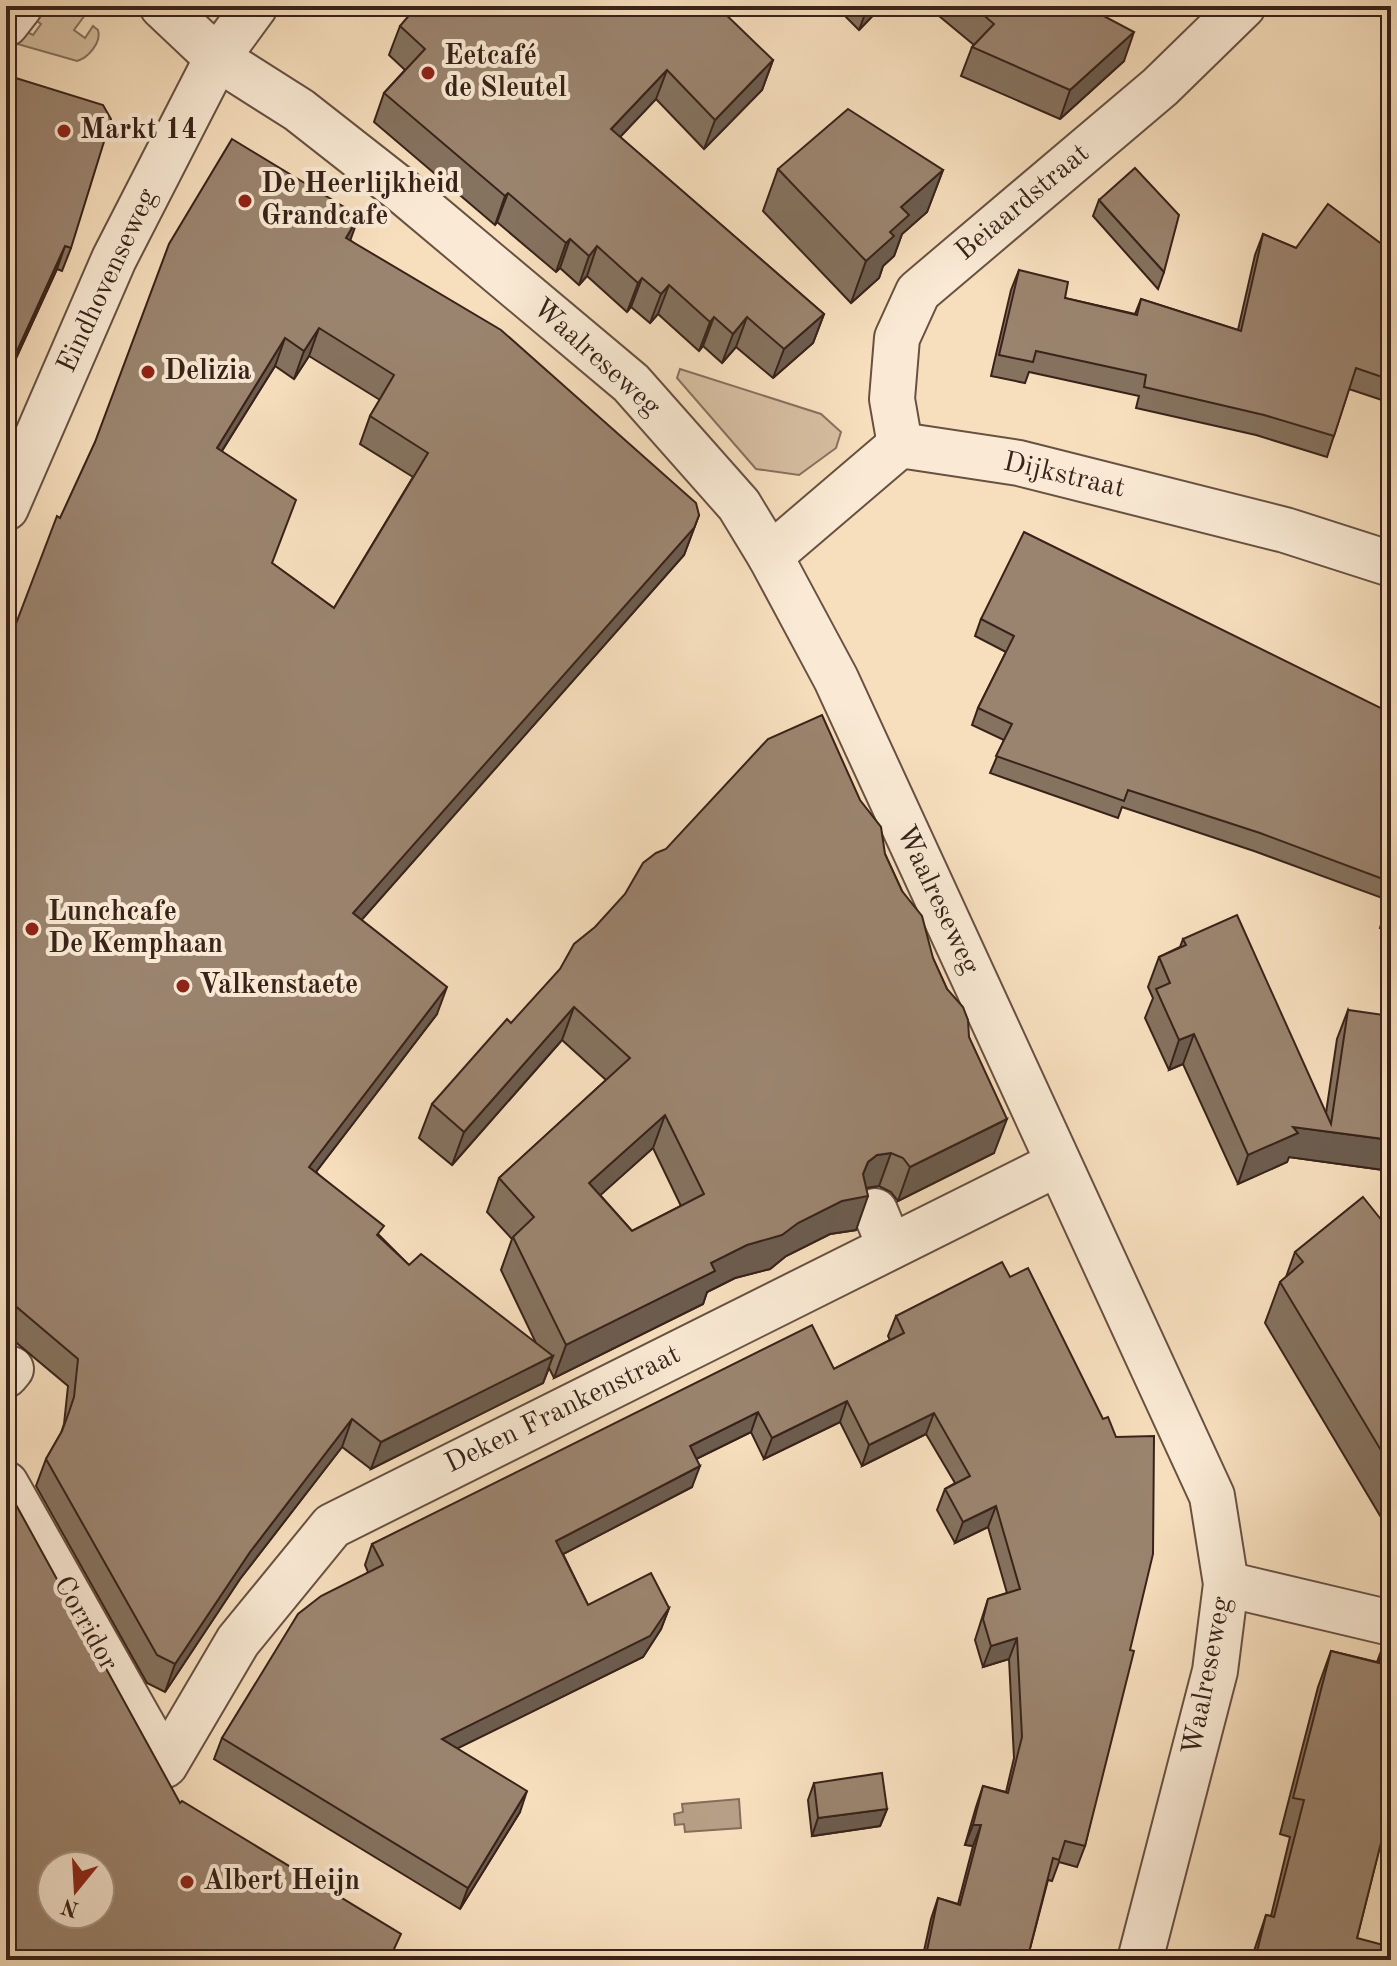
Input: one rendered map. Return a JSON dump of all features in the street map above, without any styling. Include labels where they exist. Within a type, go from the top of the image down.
[{"type":"street","points":[[6,24],[20,6]]},
{"type":"street","name":"Waalreseweg","points":[[162,6],[217,58],[299,110],[401,190],[631,383],[739,505],[836,679],[1212,1496],[1226,1584],[1215,1671],[1140,1960]]},
{"type":"street","name":"Eindhovenseweg","points":[[6,508],[114,259],[217,58],[255,6]]},
{"type":"street","name":"Beiaardstraat","points":[[900,445],[892,399],[897,338],[918,292],[1160,87],[1243,6]]},
{"type":"street","points":[[770,556],[900,445]]},
{"type":"street","name":"Dijkstraat","points":[[900,445],[1019,463],[1285,530],[1391,564]]},
{"type":"street","name":"Deken Frankenstraat","points":[[165,1765],[238,1641],[332,1526],[883,1229],[1057,1164]]},
{"type":"street","name":"Corridor","points":[[6,1484],[165,1765]]},
{"type":"street","points":[[1226,1584],[1391,1623]]},
{"type":"shaded area","points":[[43,6],[64,6],[85,15],[74,30],[85,38],[93,26],[98,30],[98,39],[90,53],[77,61],[14,43],[25,31],[33,35],[41,24],[34,19]]},
{"type":"shaded area","points":[[680,369],[821,414],[841,432],[836,448],[799,475],[756,469],[677,378]]},
{"type":"shaded area","points":[[739,1799],[741,1828],[685,1832],[684,1824],[675,1825],[674,1814],[683,1812],[682,1804]]},
{"type":"building","points":[[417,6],[717,6],[773,60],[715,120],[667,70],[611,129],[824,314],[784,349],[747,317],[733,334],[714,317],[710,322],[669,285],[661,294],[642,278],[638,283],[597,246],[589,256],[570,239],[566,243],[508,193],[505,196],[384,93],[425,49],[400,26]]},
{"type":"building","points":[[973,6],[1085,6],[1134,32],[1070,90],[972,47],[994,24]]},
{"type":"building","points":[[6,75],[103,105],[111,119],[71,248],[65,246],[6,375]]},
{"type":"building","points":[[848,109],[943,170],[901,207],[909,215],[890,232],[894,236],[866,261],[778,169]]},
{"type":"building","points":[[232,139],[359,216],[346,238],[501,330],[696,503],[699,515],[694,528],[353,913],[447,987],[309,1167],[384,1226],[377,1235],[409,1265],[421,1254],[553,1356],[381,1442],[352,1419],[250,1552],[175,1664],[157,1655],[46,1459],[62,1431],[74,1397],[78,1359],[6,1298],[6,650],[57,516],[60,518],[95,442],[169,244]],"holes":[[[319,328],[394,375],[370,416],[428,453],[334,608],[272,563],[296,500],[217,448],[285,338],[304,351]]]},
{"type":"building","points":[[1135,168],[1179,215],[1164,272],[1099,200]]},
{"type":"building","points":[[1328,204],[1391,251],[1391,380],[1356,368],[1334,436],[1264,415],[1144,387],[1146,375],[1036,351],[1033,362],[999,355],[1019,270],[1068,282],[1065,298],[1137,315],[1141,299],[1241,331],[1263,234],[1296,248]]},
{"type":"building","points":[[1024,532],[1391,713],[1391,882],[1260,833],[1128,790],[1124,801],[996,756],[1012,724],[978,708],[1014,636],[981,619]]},
{"type":"building","points":[[822,715],[860,800],[881,827],[885,854],[902,891],[922,916],[933,958],[947,989],[963,1007],[969,1037],[1007,1119],[910,1167],[903,1158],[891,1153],[877,1155],[868,1162],[863,1174],[868,1196],[842,1201],[798,1223],[782,1235],[747,1245],[711,1263],[715,1271],[566,1345],[513,1237],[534,1217],[499,1178],[630,1058],[574,1007],[464,1132],[432,1104],[507,1019],[511,1023],[560,969],[574,944],[595,927],[625,894],[643,863],[666,849],[768,739]],"holes":[[[665,1115],[704,1194],[632,1231],[589,1183]]]},
{"type":"building","points":[[1391,893],[1391,912],[1386,911]]},
{"type":"building","points":[[1237,915],[1331,1124],[1348,1010],[1391,1016],[1391,1140],[1293,1127],[1298,1133],[1248,1155],[1194,1034],[1179,1040],[1156,989],[1170,983],[1159,957],[1186,945],[1183,939]]},
{"type":"building","points":[[1363,1197],[1391,1232],[1391,1467],[1280,1282],[1303,1262],[1295,1252]]},
{"type":"building","points":[[1002,1262],[1010,1277],[1028,1268],[1103,1419],[1108,1417],[1116,1437],[1154,1436],[1153,1554],[1130,1650],[1134,1651],[1085,1846],[1065,1841],[1059,1860],[1053,1858],[1027,1960],[925,1960],[938,1898],[960,1905],[981,1825],[973,1825],[983,1786],[1008,1793],[1022,1737],[1017,1638],[991,1646],[983,1619],[988,1599],[1020,1589],[996,1506],[963,1522],[945,1489],[970,1476],[934,1413],[869,1445],[847,1401],[772,1438],[758,1412],[690,1446],[700,1466],[556,1541],[588,1605],[651,1573],[669,1608],[650,1636],[442,1739],[527,1791],[468,1888],[222,1738],[298,1614],[321,1596],[383,1565],[372,1544],[812,1325],[834,1369],[904,1333],[896,1316]]},
{"type":"building","points":[[9,1492],[180,1803],[182,1801],[401,1934],[389,1960],[6,1960],[6,1494]]},
{"type":"building","points":[[1384,1643],[1391,1644],[1391,1803],[1357,1938],[1387,1946],[1382,1960],[1255,1960],[1266,1915],[1274,1917],[1304,1800],[1293,1798],[1331,1651],[1379,1663]]},
{"type":"building","points":[[882,1773],[887,1809],[818,1818],[814,1783]]},
{"type":"place","name":"Eetcafé de Sleutel","points":[[428,73]]},
{"type":"place","name":"Markt 14","points":[[64,131]]},
{"type":"place","name":"De Heerlijkheid Grandcafe","points":[[245,201]]},
{"type":"place","name":"Delizia","points":[[148,372]]},
{"type":"place","name":"Lunchcafe De Kemphaan","points":[[32,929]]},
{"type":"place","name":"Valkenstaete","points":[[183,986]]},
{"type":"place","name":"Albert Heijn","points":[[187,1882]]}]
